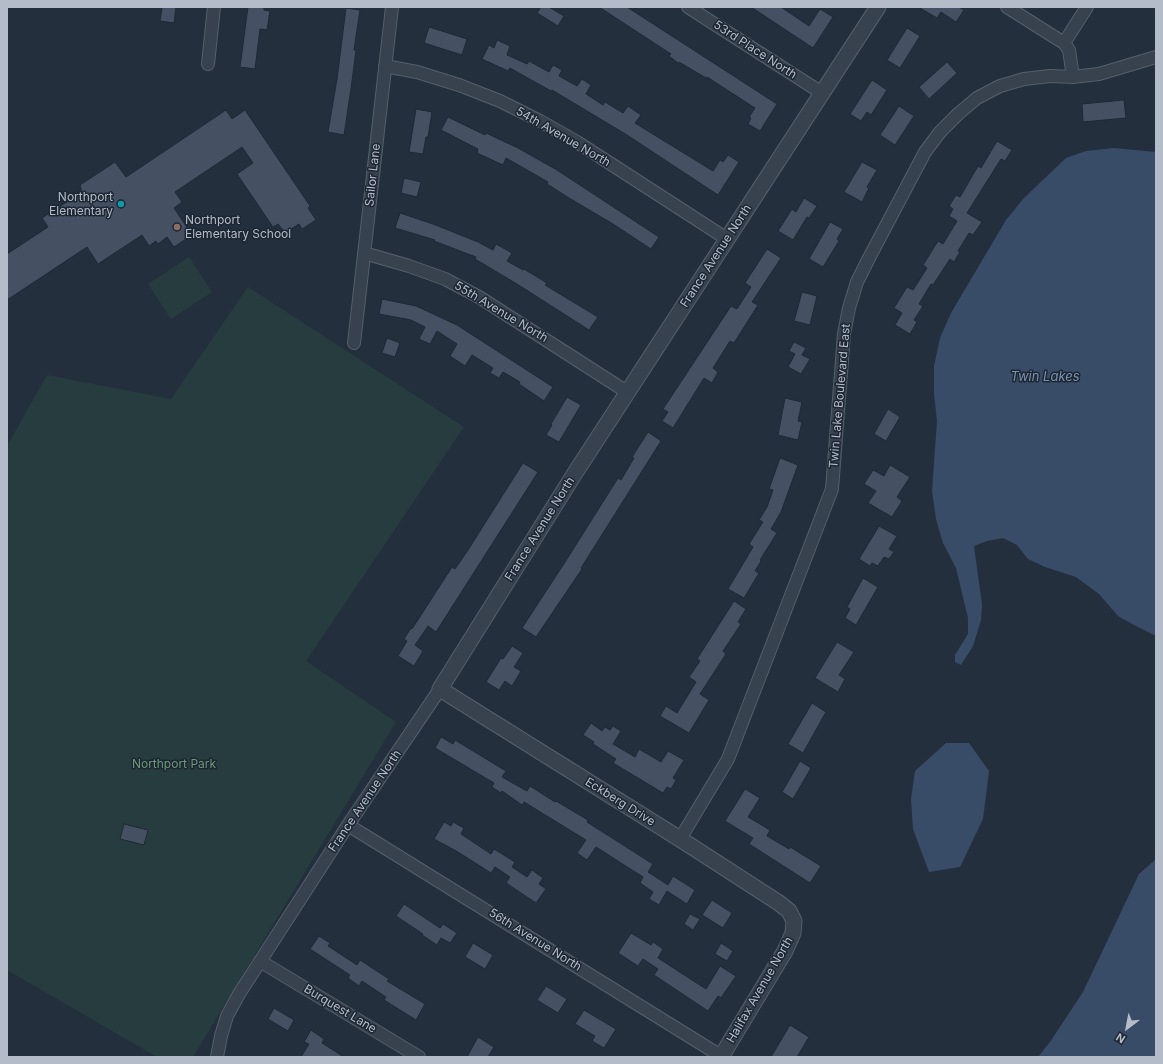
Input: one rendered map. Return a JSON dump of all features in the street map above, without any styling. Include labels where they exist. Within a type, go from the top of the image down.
[{"type":"street","points":[[208,64],[214,7]]},
{"type":"street","name":"Sailor Lane","points":[[354,343],[392,7]]},
{"type":"street","name":"53rd Place North","points":[[688,7],[822,93]]},
{"type":"street","name":"France Avenue North","points":[[217,1057],[220,1039],[228,1016],[239,994],[348,825],[440,689],[575,473],[878,7]]},
{"type":"street","points":[[1007,7],[1064,43],[1069,50],[1073,76]]},
{"type":"street","points":[[1064,43],[1087,7]]},
{"type":"street","name":"Twin Lake Boulevard East","points":[[680,839],[728,759],[832,488],[844,334],[849,308],[855,288],[872,251],[925,152],[940,132],[958,114],[977,98],[1000,86],[1024,79],[1050,76],[1098,74],[1156,57]]},
{"type":"street","name":"54th Avenue North","points":[[385,66],[417,72],[459,85],[500,101],[540,121],[577,142],[727,239]]},
{"type":"street","name":"55th Avenue North","points":[[364,253],[409,266],[445,279],[479,297],[628,392]]},
{"type":"street","name":"Eckberg Drive","points":[[440,689],[680,839],[779,903],[788,911],[794,921]]},
{"type":"street","name":"56th Avenue North","points":[[348,825],[721,1056]]},
{"type":"street","name":"Halifax Avenue North","points":[[721,1056],[785,951],[792,933],[794,921]]},
{"type":"street","name":"Burquest Lane","points":[[260,961],[420,1057]]},
{"type":"green space","points":[[189,257],[212,292],[171,319],[148,284]]},
{"type":"green space","name":"Northport Park","points":[[248,287],[464,427],[306,661],[396,722],[193,1057],[157,1057],[7,970],[7,446],[47,375],[171,399]]},
{"type":"water","name":"Twin Lakes","points":[[1114,148],[1156,152],[1156,636],[1118,616],[1099,594],[1076,577],[1045,567],[1028,559],[1017,545],[1003,538],[987,541],[974,546],[982,605],[981,620],[973,646],[961,665],[955,662],[955,655],[968,634],[968,618],[956,568],[943,543],[936,519],[932,491],[937,421],[934,394],[934,366],[940,338],[951,313],[1006,220],[1024,198],[1066,158],[1086,151]]},
{"type":"water","points":[[946,743],[969,743],[989,771],[983,819],[960,867],[929,872],[913,829],[911,799],[915,771]]},
{"type":"water","points":[[1156,859],[1156,1057],[1038,1057],[1050,1042],[1083,992],[1139,874]]},
{"type":"building","points":[[162,7],[176,7],[174,23],[160,21]]},
{"type":"building","points":[[248,7],[264,7],[264,10],[270,11],[267,30],[260,29],[255,69],[240,67]]},
{"type":"building","points":[[541,7],[549,7],[564,16],[558,26],[537,13]]},
{"type":"building","points":[[599,7],[627,7],[777,104],[760,131],[748,124],[751,118],[749,117],[755,108],[707,77],[706,78],[679,62],[678,63],[669,56],[671,54]]},
{"type":"building","points":[[751,7],[781,7],[809,26],[820,9],[833,17],[813,48]]},
{"type":"building","points":[[918,7],[959,7],[964,10],[956,22],[941,12],[937,18]]},
{"type":"building","points":[[346,8],[360,10],[344,135],[328,132],[337,79]]},
{"type":"building","points":[[429,27],[467,39],[462,55],[424,43]]},
{"type":"building","points":[[907,28],[920,36],[900,68],[887,60]]},
{"type":"building","points":[[497,40],[510,46],[507,55],[527,64],[529,61],[549,72],[553,65],[562,70],[559,76],[577,86],[582,79],[591,85],[586,94],[603,105],[605,102],[623,113],[628,106],[641,115],[635,123],[713,171],[720,160],[723,162],[728,155],[739,162],[718,195],[627,135],[552,90],[551,91],[510,68],[508,71],[482,59],[489,45],[494,48]]},
{"type":"building","points":[[947,62],[957,73],[929,99],[919,87]]},
{"type":"building","points":[[872,80],[887,90],[871,115],[867,112],[861,121],[850,114]]},
{"type":"building","points":[[1124,100],[1126,118],[1083,122],[1082,104]]},
{"type":"building","points":[[899,106],[914,116],[895,145],[880,135]]},
{"type":"building","points":[[416,109],[432,112],[428,137],[426,137],[423,154],[409,152]]},
{"type":"building","name":"Northport Elementary","points":[[226,110],[232,119],[245,110],[310,206],[308,208],[316,220],[302,229],[299,224],[285,233],[278,224],[273,227],[237,174],[253,163],[242,147],[175,192],[182,202],[174,208],[192,235],[174,247],[167,237],[158,244],[156,241],[149,246],[142,235],[98,264],[87,247],[7,300],[7,254],[48,227],[42,218],[82,192],[80,185],[115,162],[126,177]]},
{"type":"building","points":[[448,117],[485,135],[486,133],[518,148],[557,170],[659,237],[651,249],[547,184],[548,182],[506,158],[503,165],[477,153],[478,149],[441,130]]},
{"type":"building","points":[[997,141],[1012,150],[1005,161],[1001,159],[967,213],[982,222],[973,235],[969,233],[958,251],[960,252],[954,262],[950,259],[933,285],[931,284],[919,304],[923,306],[914,320],[917,322],[910,334],[895,325],[902,313],[894,308],[907,287],[913,290],[927,268],[923,265],[938,241],[943,244],[957,221],[949,216],[953,209],[949,206],[956,195],[960,197],[978,166],[981,168]]},
{"type":"building","points":[[862,162],[877,170],[867,187],[869,188],[862,202],[844,192]]},
{"type":"building","points":[[404,178],[421,182],[417,197],[401,193]]},
{"type":"building","points":[[804,198],[817,206],[809,218],[807,217],[793,240],[778,231],[792,209],[796,212]]},
{"type":"building","points":[[400,213],[433,224],[478,242],[493,250],[496,244],[512,253],[507,261],[547,283],[545,285],[598,317],[589,330],[475,259],[476,257],[434,241],[435,240],[395,228]]},
{"type":"building","points":[[830,222],[843,229],[837,239],[839,241],[823,267],[809,259]]},
{"type":"building","points":[[767,249],[781,258],[752,302],[758,305],[734,343],[730,341],[713,368],[718,372],[712,383],[704,378],[673,428],[662,421],[668,412],[663,409],[731,306],[737,309],[751,287],[745,283]]},
{"type":"building","points":[[802,292],[817,296],[810,325],[794,321]]},
{"type":"building","points":[[382,299],[416,306],[457,325],[553,387],[544,401],[519,384],[520,382],[503,372],[499,378],[490,373],[493,368],[472,355],[465,366],[450,356],[457,344],[437,331],[430,344],[419,339],[425,327],[411,320],[379,314]]},
{"type":"building","points":[[387,338],[400,343],[395,357],[382,353]]},
{"type":"building","points":[[794,342],[806,348],[802,355],[810,359],[801,374],[788,367],[795,354],[789,351]]},
{"type":"building","points":[[567,397],[581,405],[559,442],[546,435]]},
{"type":"building","points":[[785,398],[802,402],[798,421],[802,422],[798,440],[778,435]]},
{"type":"building","points":[[888,409],[900,417],[886,441],[874,434]]},
{"type":"building","points":[[648,432],[661,441],[581,568],[582,569],[536,637],[522,628],[618,478],[621,480],[634,458],[632,457]]},
{"type":"building","points":[[780,458],[798,465],[781,512],[771,529],[777,533],[760,560],[761,561],[755,571],[759,573],[744,598],[728,589],[753,547],[749,544],[763,522],[759,520],[767,507],[773,490],[769,489]]},
{"type":"building","points":[[523,463],[538,472],[436,632],[428,626],[415,645],[423,651],[414,666],[398,656],[407,641],[404,639],[452,567],[455,569],[468,550]]},
{"type":"building","points":[[890,465],[910,477],[897,497],[902,501],[892,517],[868,503],[876,491],[864,484],[873,470],[884,476]]},
{"type":"building","points":[[879,526],[897,536],[889,549],[894,552],[889,559],[884,557],[878,566],[872,563],[870,566],[859,559]]},
{"type":"building","points":[[863,578],[878,587],[856,625],[845,618],[850,609],[847,607]]},
{"type":"building","points":[[734,601],[746,609],[738,622],[741,624],[723,651],[726,654],[700,694],[709,700],[689,733],[660,716],[666,706],[677,713],[696,682],[689,677],[700,661],[697,659]]},
{"type":"building","points":[[837,642],[854,652],[839,675],[845,679],[838,692],[815,678]]},
{"type":"building","points":[[512,646],[523,653],[514,667],[521,671],[512,686],[505,681],[499,690],[486,682],[501,658],[503,659]]},
{"type":"building","points":[[812,703],[826,712],[803,753],[788,744]]},
{"type":"building","points":[[591,723],[602,731],[605,727],[610,730],[613,726],[621,731],[613,744],[635,757],[639,749],[661,762],[668,751],[684,760],[673,778],[676,780],[671,789],[667,787],[663,793],[613,763],[616,759],[593,744],[594,742],[583,735]]},
{"type":"building","points":[[441,737],[453,744],[455,740],[506,771],[502,777],[527,791],[530,786],[588,820],[587,822],[653,864],[648,872],[668,885],[673,876],[695,890],[687,904],[667,891],[659,905],[649,899],[653,892],[640,883],[643,877],[596,847],[587,860],[577,853],[586,840],[524,802],[522,805],[502,791],[501,793],[492,787],[494,783],[435,748]]},
{"type":"building","points":[[800,761],[811,768],[793,799],[782,792]]},
{"type":"building","points":[[745,789],[760,798],[748,817],[770,830],[767,836],[789,849],[790,847],[821,866],[810,883],[749,844],[753,838],[725,821]]},
{"type":"building","points":[[444,822],[451,826],[453,822],[464,828],[461,834],[491,854],[494,849],[515,862],[512,867],[527,877],[532,870],[543,878],[539,884],[546,889],[536,903],[506,883],[510,877],[495,867],[491,873],[434,839]]},
{"type":"building","points":[[124,824],[148,830],[144,845],[120,839]]},
{"type":"building","points":[[712,900],[732,913],[723,928],[702,915]]},
{"type":"building","points":[[404,904],[440,928],[443,924],[457,933],[450,943],[441,938],[437,945],[396,916]]},
{"type":"building","points":[[690,914],[700,919],[693,930],[684,924]]},
{"type":"building","points":[[631,933],[651,945],[653,942],[663,949],[658,958],[706,989],[720,966],[736,976],[721,998],[718,996],[708,1011],[654,975],[658,969],[643,959],[638,966],[618,953]]},
{"type":"building","points":[[319,936],[330,943],[328,946],[357,965],[360,960],[389,979],[387,981],[425,1004],[416,1020],[384,1000],[386,997],[362,981],[359,986],[348,978],[350,975],[310,949]]},
{"type":"building","points":[[473,943],[493,955],[485,969],[465,957]]},
{"type":"building","points":[[721,943],[733,951],[727,961],[715,954]]},
{"type":"building","points":[[546,986],[567,999],[558,1013],[537,1000]]},
{"type":"building","points":[[274,1008],[294,1020],[288,1031],[268,1019]]},
{"type":"building","points":[[584,1010],[616,1029],[604,1048],[592,1041],[595,1036],[575,1024]]},
{"type":"building","points":[[790,1025],[809,1037],[797,1057],[771,1057]]},
{"type":"building","points":[[311,1030],[324,1039],[322,1043],[344,1057],[301,1057],[309,1044],[304,1042]]},
{"type":"building","points":[[478,1037],[494,1047],[488,1057],[467,1057]]},
{"type":"place","name":"Northport Elementary","points":[[121,204]]},
{"type":"place","name":"Northport Elementary School","points":[[177,227]]}]
